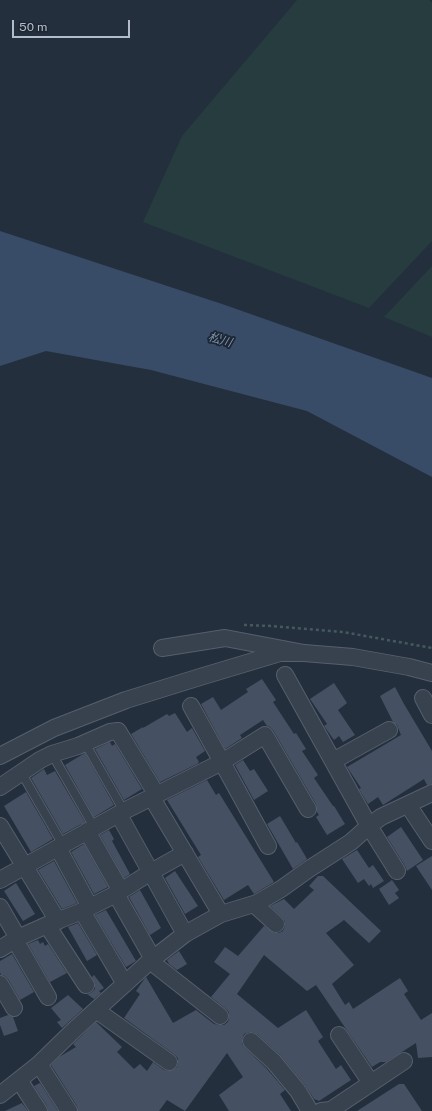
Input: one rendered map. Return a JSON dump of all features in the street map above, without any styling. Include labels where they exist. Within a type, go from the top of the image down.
[{"type":"street","points":[[162,648],[225,638],[304,653],[353,657],[409,667],[432,673]]},
{"type":"street","points":[[0,756],[54,728],[126,700],[280,654],[304,653]]},
{"type":"street","points":[[285,675],[369,826],[397,870]]},
{"type":"street","points":[[423,698],[432,715]]},
{"type":"street","points":[[191,706],[268,846]]},
{"type":"street","points":[[333,761],[389,730]]},
{"type":"street","points":[[0,787],[21,772],[52,754],[85,743],[110,732],[118,731],[185,853],[221,914]]},
{"type":"street","points":[[0,880],[90,829],[222,762],[265,735],[308,809]]},
{"type":"street","points":[[0,1095],[39,1064],[125,984],[185,934],[221,914],[254,904],[281,889],[350,842],[381,817],[432,793]]},
{"type":"street","points":[[408,805],[432,841]]},
{"type":"street","points":[[121,813],[185,934]]},
{"type":"street","points":[[0,826],[25,866],[52,923],[86,985]]},
{"type":"street","points":[[90,829],[152,960],[220,1016]]},
{"type":"street","points":[[60,846],[86,909],[125,984]]},
{"type":"street","points":[[0,949],[17,939],[86,909],[119,892],[185,853]]},
{"type":"street","points":[[254,904],[276,924]]},
{"type":"street","points":[[0,907],[48,997]]},
{"type":"street","points":[[0,984],[14,1008]]},
{"type":"street","points":[[96,1010],[169,1062]]},
{"type":"street","points":[[339,1035],[372,1083]]},
{"type":"street","points":[[251,1041],[274,1062],[298,1091],[310,1111]]},
{"type":"street","points":[[327,1111],[404,1061]]},
{"type":"street","points":[[39,1064],[69,1111]]},
{"type":"street","points":[[19,1080],[39,1111]]},
{"type":"lane","points":[[85,743],[121,813]]},
{"type":"lane","points":[[52,754],[90,829]]},
{"type":"lane","points":[[21,772],[60,846]]},
{"type":"path","points":[[239,626],[246,624],[343,632],[432,648]]},
{"type":"green space","points":[[297,0],[429,0],[432,3],[432,241],[369,308],[143,222],[182,136]]},
{"type":"green space","points":[[432,266],[432,337],[384,317]]},
{"type":"water","name":"松川","points":[[0,231],[225,305],[432,378],[432,477],[307,411],[151,370],[46,351],[0,366]]},
{"type":"building","points":[[262,679],[276,700],[273,702],[294,734],[296,733],[306,749],[302,751],[318,775],[314,778],[345,824],[327,835],[316,817],[319,815],[316,804],[273,730],[267,726],[263,720],[240,735],[242,738],[225,749],[201,704],[213,697],[221,710],[248,692],[246,689]]},
{"type":"building","points":[[334,683],[347,703],[338,710],[355,735],[343,742],[339,736],[334,740],[324,726],[327,724],[310,699]]},
{"type":"building","points":[[395,687],[432,751],[432,784],[427,785],[424,779],[383,805],[378,797],[368,804],[359,789],[361,788],[347,767],[401,735],[397,725],[393,722],[380,696]]},
{"type":"building","points":[[175,713],[187,732],[192,728],[205,751],[196,757],[199,762],[197,764],[160,782],[131,734],[167,714],[169,716]]},
{"type":"building","points":[[110,742],[112,746],[115,744],[142,789],[124,800],[95,749]]},
{"type":"building","points":[[85,753],[114,805],[94,817],[65,765]]},
{"type":"building","points":[[243,760],[250,771],[254,769],[268,791],[254,800],[235,765]]},
{"type":"building","points":[[44,769],[47,775],[55,771],[85,822],[63,834],[31,778]]},
{"type":"building","points":[[207,780],[216,795],[219,793],[274,882],[254,894],[248,885],[224,900],[198,857],[201,855],[167,800]]},
{"type":"building","points":[[26,792],[53,839],[31,852],[4,806]]},
{"type":"building","points":[[280,816],[307,859],[293,869],[267,824]]},
{"type":"building","points":[[401,827],[423,860],[407,871],[387,837]]},
{"type":"building","points":[[109,830],[114,839],[112,841],[130,874],[124,878],[100,835]]},
{"type":"building","points":[[84,844],[108,887],[94,894],[71,852]]},
{"type":"building","points":[[357,850],[369,868],[373,865],[384,881],[373,888],[371,884],[369,886],[364,879],[358,883],[342,859]]},
{"type":"building","points":[[432,856],[432,890],[416,866]]},
{"type":"building","points":[[54,861],[77,903],[62,909],[38,870]]},
{"type":"building","points":[[175,871],[198,906],[185,914],[165,878]]},
{"type":"building","points":[[318,876],[323,876],[381,931],[369,943],[344,920],[326,933],[354,965],[332,984],[345,1005],[349,1002],[353,1009],[400,978],[408,991],[404,994],[421,1020],[432,1013],[432,1057],[418,1058],[416,1043],[386,1062],[380,1062],[372,1067],[316,985],[307,991],[264,955],[237,994],[278,1028],[306,1010],[323,1037],[318,1041],[336,1069],[341,1065],[351,1080],[319,1101],[314,1099],[305,1085],[280,1055],[257,1034],[249,1032],[244,1034],[242,1044],[285,1090],[280,1094],[291,1111],[229,1111],[219,1095],[243,1077],[227,1053],[185,1111],[167,1100],[159,1111],[78,1111],[77,1106],[51,1065],[59,1057],[76,1047],[73,1044],[96,1022],[122,1047],[117,1052],[134,1069],[140,1064],[147,1071],[153,1062],[164,1070],[173,1070],[177,1067],[178,1058],[124,1018],[140,994],[136,991],[145,978],[146,977],[173,1023],[196,1010],[214,1024],[224,1025],[228,1022],[229,1012],[211,997],[230,974],[214,962],[225,947],[238,956],[264,926],[274,933],[283,931],[285,921],[270,906],[284,899],[294,909],[314,890],[309,886]]},
{"type":"building","points":[[392,880],[399,890],[395,893],[399,898],[389,905],[379,889]]},
{"type":"building","points":[[16,883],[35,914],[23,921],[4,891]]},
{"type":"building","points":[[140,890],[161,928],[150,935],[129,897]]},
{"type":"building","points":[[106,910],[136,961],[126,967],[95,915]]},
{"type":"building","points":[[78,923],[97,955],[87,961],[68,927]]},
{"type":"building","points":[[38,940],[40,944],[43,942],[45,946],[48,944],[67,973],[50,982],[28,944]]},
{"type":"building","points":[[179,951],[187,964],[177,970],[169,964],[167,960]]},
{"type":"building","points":[[12,954],[34,992],[20,1000],[8,979],[1,975],[0,972],[0,961]]},
{"type":"building","points":[[94,975],[104,988],[99,991],[101,993],[94,999],[87,994],[91,993],[95,989],[95,984],[92,977]]},
{"type":"building","points":[[68,995],[83,1009],[62,1028],[57,1022],[61,1020],[51,1008]]},
{"type":"building","points":[[8,1015],[13,1017],[18,1031],[4,1036],[0,1025],[0,1018]]},
{"type":"building","points":[[40,1083],[58,1111],[48,1111],[47,1106],[34,1086]]},
{"type":"building","points":[[399,1084],[404,1084],[422,1111],[357,1111]]},
{"type":"building","points":[[22,1103],[28,1111],[5,1111]]}]
